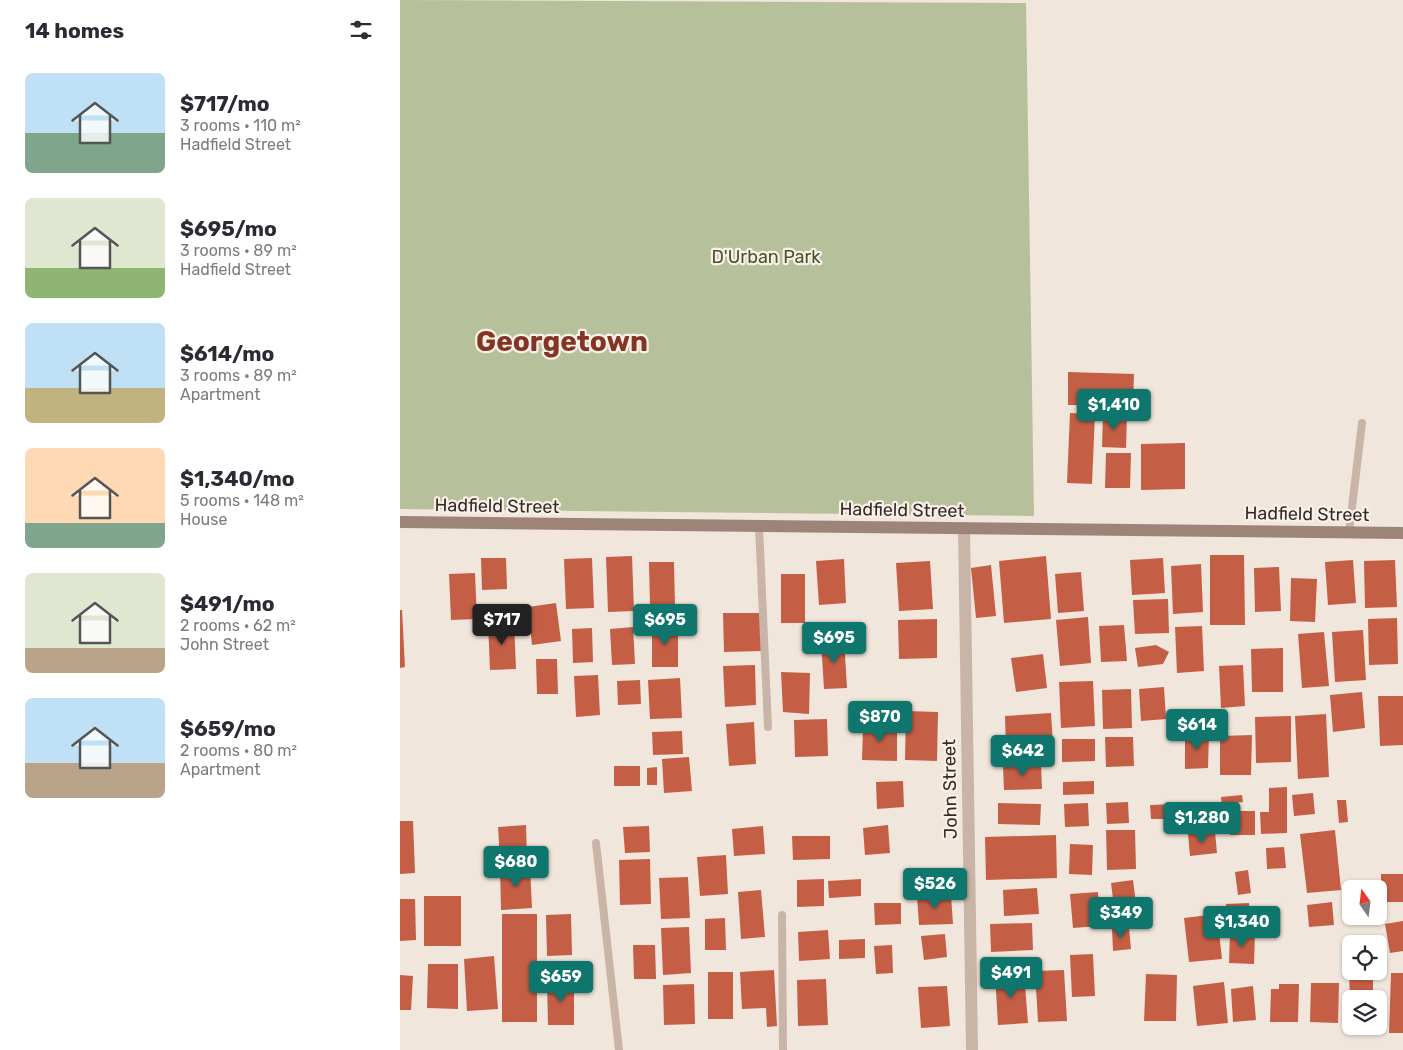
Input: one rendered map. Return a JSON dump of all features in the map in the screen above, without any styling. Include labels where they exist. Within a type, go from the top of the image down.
[{"type":"street","name":"Hadfield Street","points":[[400,522],[1403,533]]},
{"type":"street","name":"John Street","points":[[964,528],[972,1050]]},
{"type":"lane","points":[[1349,532],[1362,423]]},
{"type":"lane","points":[[759,526],[768,727]]},
{"type":"lane","points":[[596,843],[620,1050]]},
{"type":"lane","points":[[782,915],[783,1050]]},
{"type":"green space","name":"D'Urban Park","points":[[400,0],[1026,3],[1034,516],[400,509]]},
{"type":"building","points":[[1068,372],[1134,374],[1133,406],[1068,405]]},
{"type":"building","points":[[1070,413],[1095,414],[1092,484],[1067,483]]},
{"type":"building","points":[[1103,414],[1127,415],[1126,448],[1102,447]]},
{"type":"building","points":[[1185,443],[1185,489],[1141,490],[1141,444]]},
{"type":"building","points":[[1106,453],[1131,453],[1130,488],[1105,488]]},
{"type":"building","points":[[1210,555],[1244,555],[1245,625],[1210,625]]},
{"type":"building","points":[[632,556],[634,611],[608,612],[606,557]]},
{"type":"building","points":[[1046,556],[1051,619],[1004,623],[999,561]]},
{"type":"building","points":[[481,558],[506,558],[507,589],[482,590]]},
{"type":"building","points":[[592,558],[594,608],[566,609],[564,559]]},
{"type":"building","points":[[1163,558],[1165,593],[1132,595],[1130,560]]},
{"type":"building","points":[[844,559],[846,603],[819,605],[816,561]]},
{"type":"building","points":[[1353,560],[1356,603],[1328,605],[1325,562]]},
{"type":"building","points":[[1395,560],[1397,607],[1365,608],[1364,561]]},
{"type":"building","points":[[930,561],[933,609],[899,611],[896,563]]},
{"type":"building","points":[[649,562],[674,562],[675,606],[650,606]]},
{"type":"building","points":[[1201,564],[1203,612],[1173,614],[1171,566]]},
{"type":"building","points":[[991,565],[996,616],[976,618],[971,568]]},
{"type":"building","points":[[1279,567],[1281,611],[1255,612],[1254,568]]},
{"type":"building","points":[[1081,572],[1084,611],[1058,613],[1055,574]]},
{"type":"building","points":[[475,573],[477,619],[451,620],[449,574]]},
{"type":"building","points":[[781,574],[805,574],[805,623],[781,623]]},
{"type":"building","points":[[1291,578],[1317,579],[1315,622],[1290,621]]},
{"type":"building","points":[[1168,599],[1169,633],[1135,634],[1133,600]]},
{"type":"building","points":[[556,603],[561,641],[532,645],[528,607]]},
{"type":"building","points":[[400,610],[402,610],[405,667],[400,668]]},
{"type":"building","points":[[723,613],[762,613],[762,651],[724,652]]},
{"type":"building","points":[[1088,617],[1091,663],[1060,666],[1056,620]]},
{"type":"building","points":[[1397,618],[1398,664],[1369,665],[1368,619]]},
{"type":"building","points":[[937,619],[937,658],[899,659],[898,620]]},
{"type":"building","points":[[514,621],[516,669],[490,670],[488,622]]},
{"type":"building","points":[[1124,625],[1127,661],[1101,662],[1099,626]]},
{"type":"building","points":[[652,626],[678,626],[678,667],[652,667]]},
{"type":"building","points":[[1202,626],[1204,671],[1177,673],[1175,627]]},
{"type":"building","points":[[633,627],[635,664],[612,665],[610,629]]},
{"type":"building","points":[[592,628],[593,662],[573,663],[572,629]]},
{"type":"building","points":[[1363,630],[1366,680],[1335,682],[1332,632]]},
{"type":"building","points":[[1324,632],[1329,686],[1302,688],[1298,634]]},
{"type":"building","points":[[844,639],[847,688],[824,689],[821,641]]},
{"type":"building","points":[[1156,645],[1169,652],[1163,664],[1138,667],[1135,648]]},
{"type":"building","points":[[1283,648],[1283,692],[1252,692],[1251,649]]},
{"type":"building","points":[[1043,654],[1047,688],[1016,692],[1011,658]]},
{"type":"building","points":[[536,659],[557,659],[558,694],[537,694]]},
{"type":"building","points":[[755,665],[756,705],[725,707],[723,666]]},
{"type":"building","points":[[1243,665],[1245,706],[1221,708],[1219,666]]},
{"type":"building","points":[[781,672],[810,673],[809,714],[783,712]]},
{"type":"building","points":[[598,675],[600,715],[576,717],[574,676]]},
{"type":"building","points":[[680,678],[682,718],[650,719],[648,680]]},
{"type":"building","points":[[640,680],[641,704],[618,705],[617,681]]},
{"type":"building","points":[[1093,681],[1095,726],[1061,728],[1059,682]]},
{"type":"building","points":[[1164,687],[1166,719],[1141,721],[1139,689]]},
{"type":"building","points":[[1131,689],[1132,728],[1103,729],[1102,690]]},
{"type":"building","points":[[1362,692],[1365,728],[1333,732],[1330,695]]},
{"type":"building","points":[[1378,696],[1403,696],[1403,745],[1380,746]]},
{"type":"building","points":[[906,711],[938,712],[937,761],[905,760]]},
{"type":"building","points":[[1051,713],[1053,744],[1006,748],[1005,716]]},
{"type":"building","points":[[1326,714],[1329,777],[1298,779],[1295,716]]},
{"type":"building","points":[[1291,716],[1291,762],[1256,763],[1255,717]]},
{"type":"building","points":[[827,719],[828,756],[795,757],[794,720]]},
{"type":"building","points":[[754,722],[756,764],[729,766],[726,724]]},
{"type":"building","points":[[863,726],[897,726],[897,761],[862,760]]},
{"type":"building","points":[[682,731],[683,754],[653,755],[652,732]]},
{"type":"building","points":[[1185,733],[1209,733],[1208,768],[1185,769]]},
{"type":"building","points":[[1252,735],[1251,775],[1220,775],[1220,736]]},
{"type":"building","points":[[1105,737],[1133,737],[1134,766],[1106,767]]},
{"type":"building","points":[[1062,739],[1095,739],[1095,761],[1062,762]]},
{"type":"building","points":[[689,757],[692,791],[664,793],[662,759]]},
{"type":"building","points":[[1041,764],[1042,789],[1004,790],[1003,766]]},
{"type":"building","points":[[614,766],[640,766],[640,786],[614,786]]},
{"type":"building","points":[[657,767],[657,785],[647,785],[647,768]]},
{"type":"building","points":[[903,781],[904,807],[877,809],[876,782]]},
{"type":"building","points":[[1094,781],[1094,794],[1063,795],[1063,782]]},
{"type":"building","points":[[1287,787],[1287,833],[1261,834],[1260,812],[1269,812],[1269,788]]},
{"type":"building","points":[[1313,793],[1315,814],[1294,816],[1292,795]]},
{"type":"building","points":[[1242,795],[1243,802],[1222,805],[1221,797]]},
{"type":"building","points":[[1337,800],[1346,800],[1348,822],[1339,823]]},
{"type":"building","points":[[1128,802],[1129,823],[1107,824],[1106,803]]},
{"type":"building","points":[[998,803],[1041,804],[1040,825],[998,824]]},
{"type":"building","points":[[1088,803],[1089,826],[1065,827],[1064,804]]},
{"type":"building","points":[[1173,804],[1172,819],[1151,819],[1150,805]]},
{"type":"building","points":[[1230,811],[1255,811],[1255,835],[1230,835]]},
{"type":"building","points":[[400,821],[413,821],[415,873],[400,874]]},
{"type":"building","points":[[526,825],[527,859],[500,860],[498,827]]},
{"type":"building","points":[[888,825],[890,853],[865,855],[863,828]]},
{"type":"building","points":[[649,826],[650,852],[625,853],[623,827]]},
{"type":"building","points":[[763,826],[765,854],[734,856],[732,829]]},
{"type":"building","points":[[1106,830],[1135,830],[1136,869],[1107,870]]},
{"type":"building","points":[[1335,830],[1341,890],[1307,893],[1300,834]]},
{"type":"building","points":[[1215,832],[1217,853],[1190,856],[1188,834]]},
{"type":"building","points":[[1056,835],[1057,878],[986,880],[985,837]]},
{"type":"building","points":[[792,836],[830,836],[830,859],[793,860]]},
{"type":"building","points":[[1070,844],[1093,845],[1092,875],[1069,874]]},
{"type":"building","points":[[1284,847],[1286,868],[1267,869],[1266,848]]},
{"type":"building","points":[[726,855],[728,894],[700,896],[697,857]]},
{"type":"building","points":[[650,859],[651,904],[620,905],[619,860]]},
{"type":"building","points":[[530,867],[532,908],[501,910],[500,868]]},
{"type":"building","points":[[1248,870],[1251,893],[1238,895],[1235,872]]},
{"type":"building","points":[[1381,874],[1403,874],[1403,902],[1388,902],[1388,880],[1381,880]]},
{"type":"building","points":[[688,877],[690,918],[661,919],[659,878]]},
{"type":"building","points":[[824,879],[824,906],[797,907],[797,880]]},
{"type":"building","points":[[861,879],[861,896],[829,898],[828,881]]},
{"type":"building","points":[[1133,880],[1136,904],[1114,907],[1111,883]]},
{"type":"building","points":[[1037,888],[1039,914],[1004,916],[1003,890]]},
{"type":"building","points":[[761,890],[765,937],[741,939],[738,892]]},
{"type":"building","points":[[1098,892],[1100,926],[1073,928],[1070,894]]},
{"type":"building","points":[[951,895],[953,924],[919,925],[917,896]]},
{"type":"building","points":[[424,896],[461,896],[461,946],[424,946]]},
{"type":"building","points":[[400,899],[415,899],[416,940],[400,941]]},
{"type":"building","points":[[1332,902],[1334,925],[1309,927],[1307,905]]},
{"type":"building","points":[[874,903],[901,903],[901,924],[875,925]]},
{"type":"building","points":[[1249,903],[1250,920],[1227,920],[1226,904]]},
{"type":"building","points":[[502,914],[537,914],[537,1022],[502,1022]]},
{"type":"building","points":[[571,914],[572,955],[547,956],[546,915]]},
{"type":"building","points":[[1217,914],[1222,959],[1189,962],[1184,918]]},
{"type":"building","points":[[725,918],[726,950],[705,950],[705,919]]},
{"type":"building","points":[[1403,921],[1403,951],[1390,953],[1385,925]]},
{"type":"building","points":[[1032,923],[1033,950],[991,952],[990,924]]},
{"type":"building","points":[[689,927],[691,973],[663,975],[661,928]]},
{"type":"building","points":[[1129,928],[1131,949],[1113,951],[1112,929]]},
{"type":"building","points":[[828,930],[830,959],[799,961],[798,932]]},
{"type":"building","points":[[1230,932],[1255,933],[1254,964],[1229,963]]},
{"type":"building","points":[[945,934],[947,957],[924,960],[921,936]]},
{"type":"building","points":[[865,939],[865,958],[839,959],[839,940]]},
{"type":"building","points":[[633,945],[655,945],[656,979],[634,979]]},
{"type":"building","points":[[892,945],[893,973],[876,974],[874,946]]},
{"type":"building","points":[[1093,954],[1095,996],[1072,997],[1070,955]]},
{"type":"building","points":[[494,956],[498,1009],[467,1011],[464,959]]},
{"type":"building","points":[[428,964],[458,964],[458,1009],[427,1008]]},
{"type":"building","points":[[774,970],[777,1026],[767,1027],[766,1008],[742,1009],[740,972]]},
{"type":"building","points":[[1064,970],[1067,1021],[1038,1022],[1035,971]]},
{"type":"building","points":[[708,972],[733,972],[733,1019],[708,1019]]},
{"type":"building","points":[[1024,972],[1028,1023],[998,1025],[995,974]]},
{"type":"building","points":[[1391,973],[1403,973],[1403,1033],[1389,1033]]},
{"type":"building","points":[[1146,974],[1177,975],[1176,1021],[1144,1021]]},
{"type":"building","points":[[400,975],[413,976],[411,1010],[400,1010]]},
{"type":"building","points":[[826,979],[828,1025],[798,1026],[797,980]]},
{"type":"building","points":[[574,980],[574,1025],[548,1025],[547,981]]},
{"type":"building","points":[[1349,980],[1373,980],[1373,990],[1350,990]]},
{"type":"building","points":[[1224,982],[1228,1023],[1197,1026],[1193,986]]},
{"type":"building","points":[[1311,983],[1339,983],[1338,1023],[1310,1022]]},
{"type":"building","points":[[694,984],[695,1024],[664,1025],[663,985]]},
{"type":"building","points":[[1279,984],[1299,984],[1298,1022],[1270,1022],[1271,989],[1279,989]]},
{"type":"building","points":[[947,986],[950,1026],[921,1028],[918,987]]},
{"type":"building","points":[[1253,986],[1256,1020],[1233,1022],[1231,989]]},
{"type":"district","name":"Georgetown","points":[[562,341]]}]
